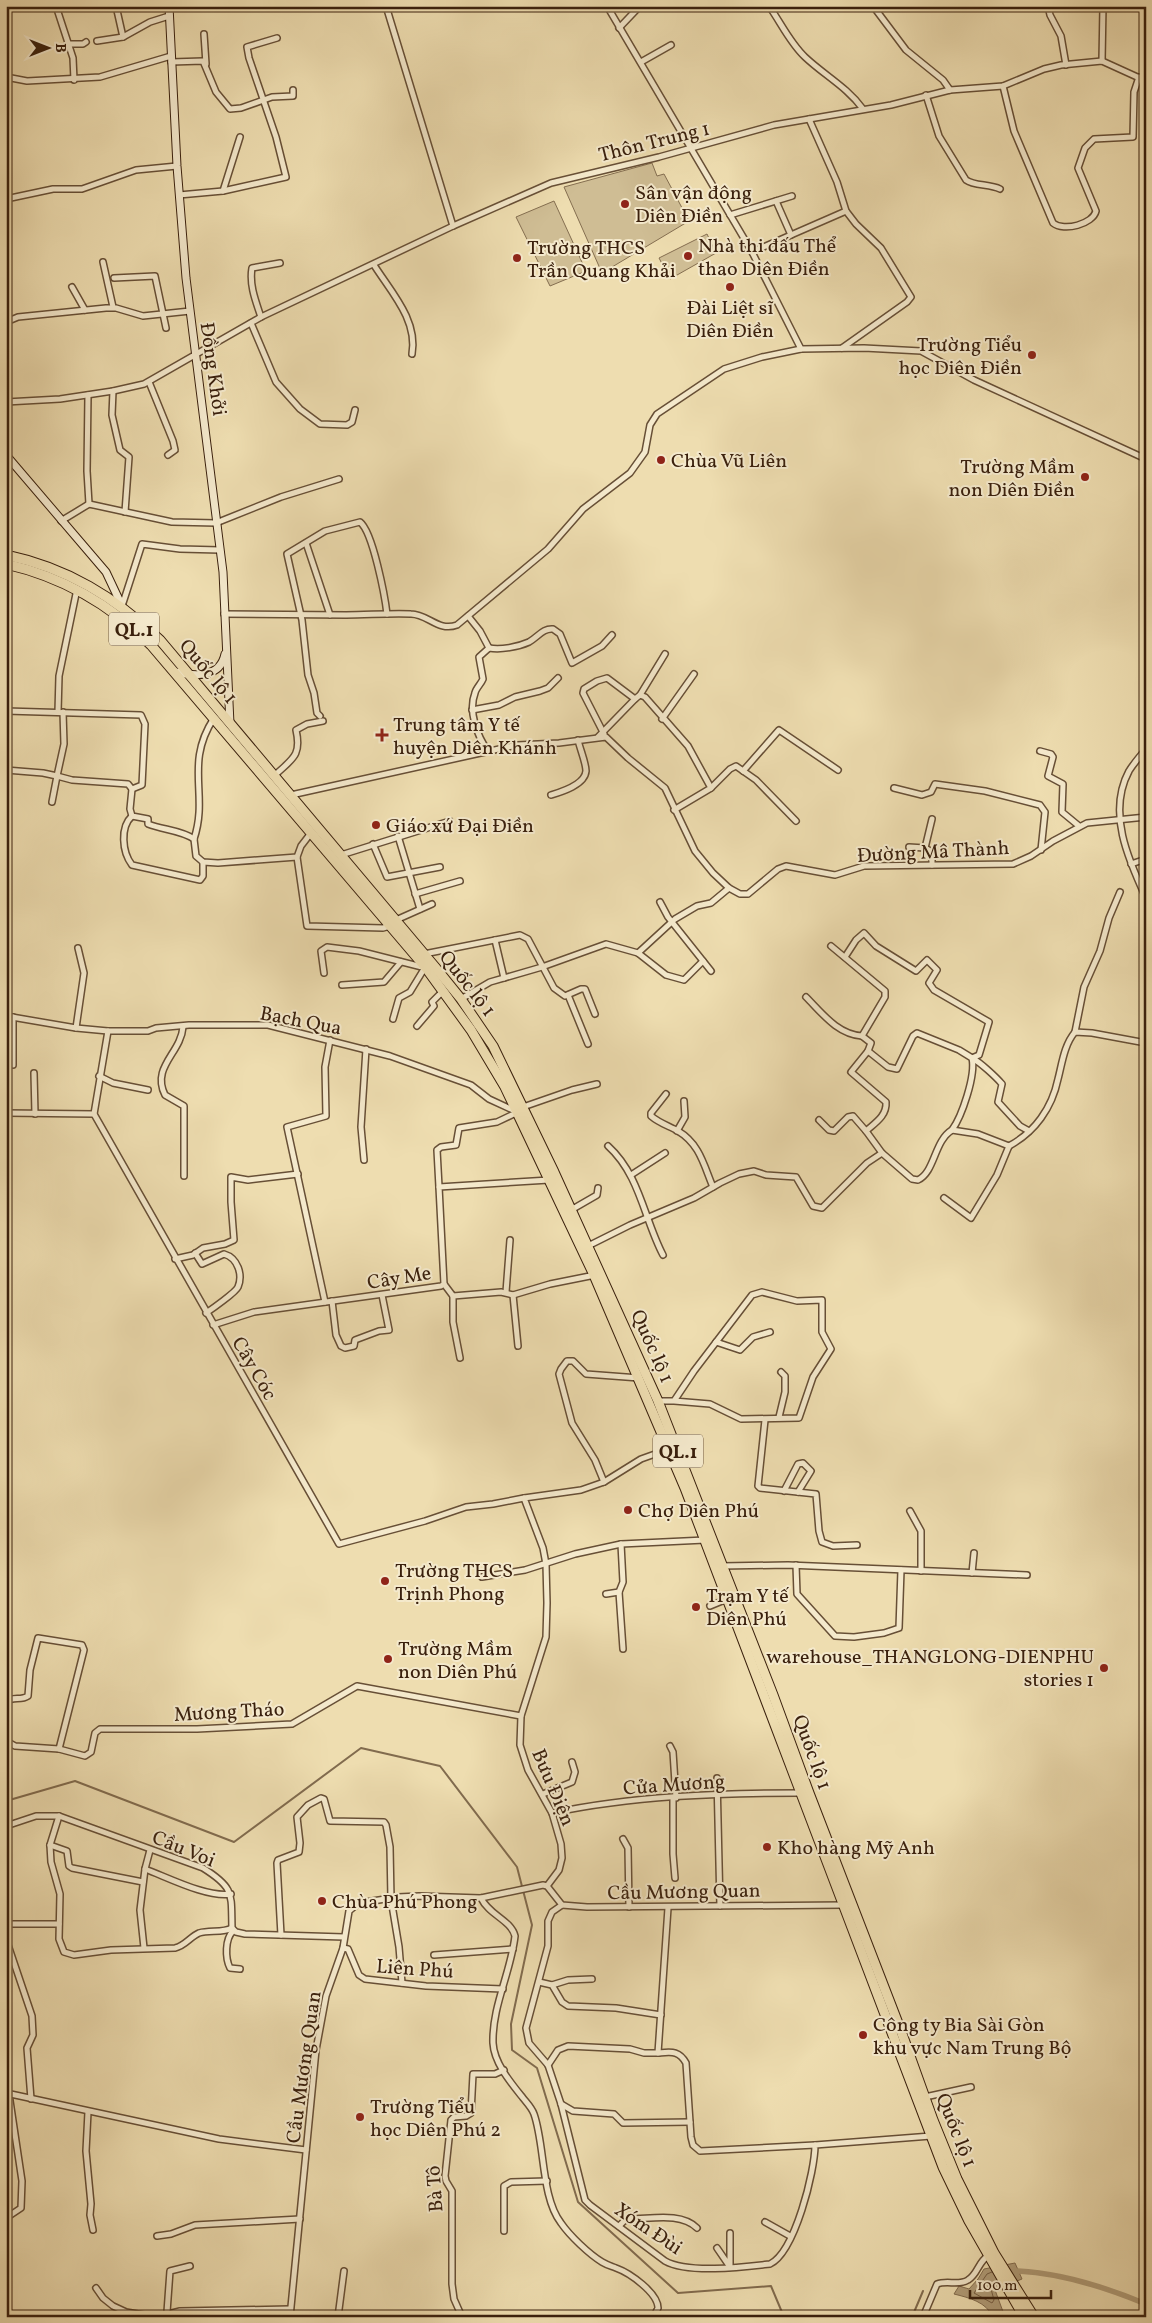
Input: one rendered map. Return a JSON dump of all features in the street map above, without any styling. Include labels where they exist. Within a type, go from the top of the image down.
[{"type":"highway","name":"Quốc lộ 1","points":[[6,554],[62,572],[98,590],[122,606],[160,640],[341,855],[393,923],[425,969],[444,991],[490,1058],[521,1109],[588,1246],[705,1540],[800,1793],[960,2205],[1034,2317]]},
{"type":"highway","name":"Quốc lộ 1","points":[[6,564],[40,573],[78,589],[124,620],[175,672],[311,833],[424,954],[461,999],[494,1046],[549,1180],[598,1274],[658,1401],[957,2179],[991,2254],[994,2265],[1024,2317]]},
{"type":"main road","name":"Đồng Khởi","points":[[168,6],[177,166],[190,311],[197,352],[220,550],[230,737]]},
{"type":"main road","points":[[6,455],[109,576],[122,606]]},
{"type":"main road","points":[[175,672],[191,676],[204,675],[218,668],[224,658],[226,649]]},
{"type":"street","points":[[56,6],[73,58],[74,80]]},
{"type":"street","points":[[116,6],[123,37]]},
{"type":"street","points":[[386,6],[453,226]]},
{"type":"street","points":[[607,6],[752,252],[801,349]]},
{"type":"street","points":[[619,28],[640,6]]},
{"type":"street","points":[[769,6],[796,47],[852,94],[863,109]]},
{"type":"street","points":[[873,6],[906,50],[943,80],[950,90]]},
{"type":"street","points":[[1048,6],[1050,15],[1061,36],[1066,65]]},
{"type":"street","points":[[1102,61],[1104,6]]},
{"type":"street","points":[[97,41],[123,37],[150,22],[169,16]]},
{"type":"street","points":[[204,34],[206,65],[216,92],[230,109],[241,108],[264,99],[293,96],[293,90]]},
{"type":"street","points":[[180,195],[224,191],[286,177],[247,47],[277,38]]},
{"type":"street","points":[[68,44],[83,44],[86,42]]},
{"type":"street","points":[[641,62],[672,45]]},
{"type":"street","points":[[6,77],[27,81],[74,80],[107,75],[171,59],[198,59],[206,65]]},
{"type":"street","name":"Thôn Trung 1","points":[[6,402],[60,399],[113,391],[149,382],[197,352],[261,317],[453,226],[551,183],[774,126],[890,104],[950,90],[1003,86],[1044,69],[1066,65],[1102,61],[1146,80]]},
{"type":"street","points":[[1003,86],[1021,151],[1053,223],[1060,227],[1089,221],[1095,216],[1096,210],[1079,172],[1078,165],[1085,148],[1094,139],[1133,137],[1134,92],[1139,77]]},
{"type":"street","points":[[926,95],[940,136],[966,180],[1000,189]]},
{"type":"street","points":[[808,119],[837,182],[846,211],[880,248],[911,297],[907,302],[842,348]]},
{"type":"street","points":[[224,191],[240,137]]},
{"type":"street","points":[[6,199],[53,189],[82,189],[136,170],[177,166]]},
{"type":"street","points":[[730,215],[792,196]]},
{"type":"street","points":[[776,201],[791,235]]},
{"type":"street","points":[[752,252],[846,211]]},
{"type":"street","points":[[103,262],[113,308]]},
{"type":"street","points":[[261,317],[255,300],[251,274],[252,268],[280,263]]},
{"type":"street","points":[[374,265],[408,317],[415,340],[412,354]]},
{"type":"street","points":[[114,278],[155,276],[161,315],[166,328]]},
{"type":"street","points":[[72,287],[85,310]]},
{"type":"street","points":[[6,322],[18,317],[113,308],[138,316],[190,311]]},
{"type":"street","points":[[251,322],[276,382],[310,417],[320,424],[347,425],[352,422],[355,410]]},
{"type":"street","points":[[224,614],[417,614],[446,627],[457,625],[548,549],[583,509],[636,466],[645,452],[650,425],[657,414],[724,369],[762,357],[801,349],[842,348],[921,351],[974,380],[1146,460]]},
{"type":"street","points":[[149,382],[174,441],[174,450],[168,455]]},
{"type":"street","points":[[113,391],[112,415],[119,448],[121,452],[129,457],[125,512]]},
{"type":"street","points":[[88,395],[86,451],[89,504]]},
{"type":"street","points":[[61,521],[89,504],[172,522],[216,523],[282,496],[339,479]]},
{"type":"street","points":[[274,776],[297,755],[299,745],[296,730],[322,718],[308,675],[300,614],[287,554],[325,531],[354,523],[363,524],[375,556],[386,600],[387,614]]},
{"type":"street","points":[[306,543],[330,615]]},
{"type":"street","points":[[122,606],[142,544],[173,549],[220,550]]},
{"type":"street","points":[[52,802],[64,744],[60,712],[59,676],[78,589]]},
{"type":"street","points":[[468,616],[480,631],[489,648]]},
{"type":"street","points":[[488,751],[483,743],[472,710],[475,691],[483,679],[478,660],[482,653],[489,648],[504,648],[528,642],[546,629],[553,629],[560,634],[572,663],[602,646],[612,635]]},
{"type":"street","points":[[291,795],[524,744],[559,743],[597,738],[604,734],[640,695],[665,654]]},
{"type":"street","points":[[662,719],[694,674]]},
{"type":"street","points":[[472,710],[499,705],[521,695],[540,691],[548,688],[558,678]]},
{"type":"street","points":[[635,699],[607,678],[597,681],[584,689],[583,692],[604,734],[628,758],[665,788],[674,810],[696,851],[713,873],[729,888],[711,903],[697,906],[673,922],[638,952]]},
{"type":"street","points":[[640,695],[645,698],[688,746],[711,788]]},
{"type":"street","points":[[6,711],[136,714],[143,716],[145,750],[142,784],[132,789]]},
{"type":"street","points":[[214,717],[200,746],[197,766],[200,819],[194,839],[196,856],[203,862],[227,863],[251,859],[297,857]]},
{"type":"street","points":[[743,770],[779,730],[838,770]]},
{"type":"street","points":[[551,795],[569,789],[584,776],[586,769],[578,740]]},
{"type":"street","points":[[1146,749],[1134,763],[1126,779],[1121,798],[1120,821],[1131,864],[1146,898]]},
{"type":"street","points":[[1040,751],[1051,754],[1053,757],[1048,776],[1063,784],[1062,812],[1080,826]]},
{"type":"street","points":[[674,810],[711,788],[730,769],[736,766],[779,802],[796,821]]},
{"type":"street","points":[[6,770],[43,773],[72,780],[128,784],[132,789],[130,811],[132,816]]},
{"type":"street","points":[[894,788],[922,795],[931,792],[935,784],[985,791],[1040,805],[1045,810],[1041,850]]},
{"type":"street","points":[[132,816],[148,819],[148,824],[185,834],[194,839]]},
{"type":"street","points":[[132,816],[126,824],[124,845],[132,865],[200,880],[203,876],[203,862]]},
{"type":"street","name":"Đường Mâ Thành","points":[[729,888],[740,894],[748,894],[778,869],[786,866],[835,875],[864,866],[1013,864],[1041,850],[1080,826],[1095,821],[1146,818]]},
{"type":"street","points":[[925,848],[932,819]]},
{"type":"street","points":[[341,855],[398,836],[450,822]]},
{"type":"street","points":[[311,833],[301,846],[297,857],[307,926],[383,928],[420,908],[432,904]]},
{"type":"street","points":[[398,836],[420,908]]},
{"type":"street","points":[[372,844],[387,877],[440,867]]},
{"type":"street","points":[[909,847],[925,848],[932,852],[932,865]]},
{"type":"street","points":[[1131,864],[1146,860]]},
{"type":"street","points":[[415,894],[460,881]]},
{"type":"street","points":[[944,1198],[971,1218],[997,1175],[1009,1146],[1029,1131],[1040,1120],[1047,1109],[1058,1082],[1068,1044],[1075,1032],[1084,987],[1100,951],[1107,922],[1120,892]]},
{"type":"street","points":[[660,902],[711,972]]},
{"type":"street","points":[[845,958],[856,940],[864,933],[876,946],[916,971],[927,960],[936,970],[929,983],[934,990],[989,1022],[978,1055],[972,1058]]},
{"type":"street","points":[[424,954],[495,940],[525,937],[554,988],[561,995],[568,995],[585,989],[595,1014]]},
{"type":"street","points":[[495,940],[504,978]]},
{"type":"street","points":[[461,999],[490,982],[606,944],[638,952],[666,974],[684,980],[703,961]]},
{"type":"street","points":[[830,946],[886,993],[862,1036]]},
{"type":"street","points":[[324,973],[321,951],[327,947],[359,951],[425,969],[410,992],[399,998],[393,1019]]},
{"type":"street","points":[[76,1028],[84,973],[78,948]]},
{"type":"street","points":[[342,984],[384,982],[401,962]]},
{"type":"street","points":[[418,1026],[434,1006],[433,999],[444,991]]},
{"type":"street","points":[[568,995],[588,1044]]},
{"type":"street","points":[[806,997],[833,1024],[848,1033],[862,1036],[871,1043],[868,1051],[851,1072],[886,1102],[886,1107],[881,1117],[866,1131]]},
{"type":"street","name":"Bạch Qua","points":[[6,1016],[76,1028],[108,1031],[148,1031],[156,1028],[260,1024],[366,1049],[466,1082],[505,1108],[521,1109]]},
{"type":"street","points":[[13,1017],[13,1065]]},
{"type":"street","points":[[183,1027],[179,1043],[165,1062],[161,1077],[165,1095],[184,1106],[184,1176]]},
{"type":"street","points":[[6,1113],[94,1114],[108,1031]]},
{"type":"street","points":[[1075,1032],[1092,1032],[1146,1043]]},
{"type":"street","points":[[868,1051],[888,1067],[897,1069],[904,1058],[912,1036],[917,1033],[959,1050],[986,1067],[990,1074],[1002,1084],[998,1102],[1020,1126],[1029,1131]]},
{"type":"street","points":[[325,1302],[287,1127],[326,1116],[325,1067],[330,1040]]},
{"type":"street","points":[[364,1160],[361,1127],[366,1049]]},
{"type":"street","points":[[819,1120],[829,1130],[834,1132],[848,1117],[853,1116],[882,1153],[912,1179],[918,1180],[925,1175],[944,1136],[952,1130],[959,1116],[968,1088],[972,1058]]},
{"type":"street","points":[[34,1073],[35,1114]]},
{"type":"street","points":[[99,1076],[107,1082],[148,1090]]},
{"type":"street","points":[[521,1109],[572,1090],[597,1084]]},
{"type":"street","points":[[666,1094],[651,1113],[651,1116],[677,1131],[698,1150],[712,1187]]},
{"type":"street","points":[[677,1131],[685,1117],[684,1101]]},
{"type":"street","name":"Cây Me","points":[[213,1325],[254,1312],[418,1291],[444,1284],[437,1150],[441,1147],[456,1145],[460,1128],[497,1122],[521,1109]]},
{"type":"street","name":"Cây Cóc","points":[[94,1114],[206,1314],[339,1544],[425,1521],[466,1507],[524,1498]]},
{"type":"street","points":[[952,1130],[978,1134],[1009,1146]]},
{"type":"street","points":[[608,1146],[631,1175],[642,1200],[646,1218],[663,1255]]},
{"type":"street","points":[[631,1175],[665,1153]]},
{"type":"street","points":[[588,1246],[646,1218],[694,1198],[739,1174],[754,1171],[766,1175],[796,1177],[813,1206],[822,1208],[867,1164],[882,1153]]},
{"type":"street","points":[[175,1259],[195,1253],[203,1248],[229,1243],[235,1238],[231,1208],[231,1177],[248,1180],[298,1174]]},
{"type":"street","points":[[440,1187],[549,1180]]},
{"type":"street","points":[[571,1210],[597,1195],[598,1188]]},
{"type":"street","points":[[506,1292],[510,1240]]},
{"type":"street","points":[[195,1253],[202,1264],[224,1254],[235,1260],[238,1267],[238,1287],[206,1314]]},
{"type":"street","points":[[452,1296],[506,1292],[512,1295],[550,1284],[598,1274]]},
{"type":"street","points":[[444,1284],[452,1296],[453,1322],[460,1358]]},
{"type":"street","points":[[658,1401],[710,1404],[741,1419],[799,1418],[813,1377],[831,1349],[822,1332],[822,1300],[797,1301],[771,1293],[756,1293],[748,1299],[674,1401]]},
{"type":"street","points":[[512,1295],[518,1346]]},
{"type":"street","points":[[332,1302],[336,1335],[341,1346],[345,1348],[354,1346],[355,1340],[359,1336],[389,1330],[382,1296]]},
{"type":"street","points":[[716,1342],[740,1350],[753,1337],[770,1332]]},
{"type":"street","points":[[604,1482],[595,1460],[572,1423],[560,1381],[561,1368],[567,1361],[571,1361],[586,1374],[639,1378]]},
{"type":"street","points":[[779,1417],[785,1385],[785,1376],[781,1372]]},
{"type":"street","points":[[765,1420],[757,1482],[760,1488],[816,1494],[819,1531],[822,1542],[833,1546],[856,1545]]},
{"type":"street","points":[[524,1498],[581,1490],[604,1482],[641,1459],[669,1450]]},
{"type":"street","points":[[784,1491],[800,1462],[811,1471],[798,1492]]},
{"type":"street","name":"Bưu Điện","points":[[524,1498],[543,1548],[546,1564],[546,1637],[521,1716],[520,1736],[522,1754],[552,1813],[561,1844],[562,1858],[559,1870],[547,1886]]},
{"type":"street","points":[[910,1511],[920,1527],[921,1570]]},
{"type":"street","points":[[482,1577],[546,1564],[575,1554],[621,1544],[705,1540]]},
{"type":"street","points":[[621,1544],[623,1582],[618,1592],[623,1649]]},
{"type":"street","points":[[972,1573],[974,1552]]},
{"type":"street","points":[[722,1566],[796,1566],[1026,1575]]},
{"type":"street","points":[[796,1566],[797,1594],[833,1634],[839,1636],[884,1633],[899,1628],[901,1570]]},
{"type":"street","points":[[606,1594],[618,1592]]},
{"type":"street","points":[[710,1606],[727,1599]]},
{"type":"street","points":[[6,1702],[9,1699],[28,1696],[30,1670],[38,1638],[82,1645],[84,1650],[59,1749]]},
{"type":"street","name":"Mương Tháo","points":[[6,1742],[15,1746],[59,1749],[81,1756],[88,1754],[92,1749],[95,1732],[100,1729],[197,1729],[292,1724],[357,1686],[521,1716]]},
{"type":"street","points":[[670,1746],[673,1752],[673,1854],[676,1878]]},
{"type":"street","points":[[543,1794],[572,1782],[574,1772],[572,1762]]},
{"type":"street","points":[[717,1778],[720,1906]]},
{"type":"street","name":"Cửa Mương","points":[[552,1813],[580,1808],[674,1798],[800,1793]]},
{"type":"street","points":[[281,1935],[277,1863],[278,1860],[299,1852],[300,1843],[297,1817],[308,1806],[321,1798],[326,1802],[330,1821],[384,1822],[390,1847],[391,1899],[399,1946],[402,1983]]},
{"type":"street","name":"Cầu Voi","points":[[6,1826],[36,1816],[59,1816],[203,1868],[221,1881],[231,1894]]},
{"type":"street","points":[[59,1816],[50,1845],[51,1862],[60,1894],[60,1943],[66,1954],[180,1947],[193,1936],[201,1933],[232,1929],[244,1934],[344,1936]]},
{"type":"street","points":[[623,1839],[628,1848],[629,1907]]},
{"type":"street","points":[[50,1845],[67,1851],[69,1866],[72,1868],[143,1882]]},
{"type":"street","points":[[144,1948],[140,1910],[145,1869],[150,1850]]},
{"type":"street","points":[[145,1869],[157,1876],[213,1894],[231,1894],[232,1929],[226,1961],[230,1968],[240,1969]]},
{"type":"street","points":[[547,1886],[562,1904]]},
{"type":"street","name":"Cầu Mương Quan","points":[[290,2317],[316,2050],[323,2007],[329,1984],[343,1948],[349,1911],[355,1906],[366,1902],[420,1896],[482,1898],[547,1886]]},
{"type":"street","points":[[482,1898],[492,1913],[506,1923],[514,1932],[513,1949],[495,2019],[494,2051],[504,2070],[534,2114],[555,2214],[565,2228],[603,2263],[632,2276],[654,2298],[658,2304],[657,2312],[647,2317]]},
{"type":"street","name":"Cầu Mương Quan","points":[[562,1904],[588,1907],[668,1908],[844,1905]]},
{"type":"street","name":"Xóm Đùi","points":[[562,1904],[552,1912],[548,1922],[548,1946],[525,2033],[529,2043],[548,2065],[561,2104],[585,2200],[590,2205],[673,2266],[706,2268],[770,2264],[781,2256],[807,2192],[812,2172],[815,2145]]},
{"type":"street","points":[[658,2053],[668,1908]]},
{"type":"street","points":[[6,1924],[59,1924]]},
{"type":"street","points":[[6,1939],[32,2016],[33,2035],[27,2048],[31,2099]]},
{"type":"street","name":"Liên Phú","points":[[343,1948],[348,1950],[359,1975],[365,1980],[503,1989]]},
{"type":"street","points":[[434,1955],[513,1949]]},
{"type":"street","points":[[539,1982],[552,1985],[568,1980],[592,1980]]},
{"type":"street","points":[[552,1985],[562,2002],[568,2006],[616,2008],[661,2015]]},
{"type":"street","points":[[548,2065],[558,2050],[568,2046],[630,2049],[644,2053],[677,2052],[682,2055],[686,2063],[693,2145],[700,2151],[932,2136]]},
{"type":"street","name":"Bà Tô","points":[[462,2317],[454,2299],[452,2284],[452,2191],[445,2176],[452,2120],[454,2117],[466,2116],[471,2113],[473,2074],[495,2074],[504,2070]]},
{"type":"street","points":[[925,2097],[971,2087]]},
{"type":"street","points":[[6,2218],[21,2208],[22,2199],[22,2181],[8,2094],[219,2139],[306,2150]]},
{"type":"street","points":[[561,2104],[573,2112],[614,2114],[622,2123],[690,2122]]},
{"type":"street","points":[[88,2112],[86,2151],[91,2204],[90,2215],[93,2230]]},
{"type":"street","points":[[504,2231],[504,2189],[506,2184],[547,2181]]},
{"type":"street","points":[[157,2236],[171,2234],[195,2225],[300,2219]]},
{"type":"street","points":[[619,2226],[624,2221],[630,2219],[685,2219],[697,2228]]},
{"type":"street","points":[[765,2222],[790,2236]]},
{"type":"street","points":[[730,2233],[730,2267]]},
{"type":"street","points":[[717,2248],[730,2267]]},
{"type":"street","points":[[923,2317],[937,2284],[966,2282],[972,2277],[982,2260],[991,2254]]},
{"type":"street","points":[[168,2312],[170,2271],[190,2266]]},
{"type":"street","points":[[338,2317],[344,2271]]},
{"type":"street","points":[[96,2288],[103,2298],[113,2306],[126,2312],[156,2317],[168,2312],[290,2309]]},
{"type":"shaded area","name":"Sân vận động Diên Điền","points":[[652,163],[657,176],[664,174],[689,221],[602,273],[564,187]]},
{"type":"shaded area","points":[[554,201],[586,271],[550,286],[516,217]]},
{"type":"shaded area","name":"Nhà thi đấu Thể thao Diên Điền","points":[[707,234],[716,253],[670,279],[659,258]]},
{"type":"water","points":[[1015,2263],[1022,2279],[995,2290],[1005,2317],[993,2317],[982,2304],[954,2294],[959,2286],[969,2289],[984,2269]]},
{"type":"waterway","points":[[6,1801],[75,1781],[234,1842],[361,1748],[440,1766],[517,1867],[532,1925],[511,2024],[512,2050],[537,2068],[578,2202],[678,2293],[771,2286],[784,2317]]},
{"type":"waterway","points":[[1018,2271],[1034,2272],[1083,2282],[1146,2304]]},
{"type":"waterway","points":[[912,2317],[923,2291]]},
{"type":"place","name":"Sân vận động Diên Điền","points":[[625,204]]},
{"type":"place","name":"Nhà thi đấu Thể thao Diên Điền","points":[[688,256]]},
{"type":"place","name":"Trường THCS Trần Quang Khải","points":[[517,258]]},
{"type":"place","name":"Đài Liệt sĩ Diên Điền","points":[[730,287]]},
{"type":"place","name":"Trường Tiểu học Diên Điền","points":[[1032,355]]},
{"type":"place","name":"Chùa Vũ Liên","points":[[661,460]]},
{"type":"place","name":"Trường Mầm non Diên Điền","points":[[1085,477]]},
{"type":"place","name":"Trung tâm Y tế huyện Diên Khánh","points":[[382,735]]},
{"type":"place","name":"Giáo xứ Đại Điền","points":[[376,825]]},
{"type":"place","name":"Chợ Diên Phú","points":[[628,1510]]},
{"type":"place","name":"Trường THCS Trịnh Phong","points":[[385,1581]]},
{"type":"place","name":"Trạm Y tế Diên Phú","points":[[696,1607]]},
{"type":"place","name":"Trường Mầm non Diên Phú","points":[[388,1659]]},
{"type":"place","name":"warehouse_THANGLONG-DIENPHU stories 1","points":[[1104,1668]]},
{"type":"place","name":"Kho hàng Mỹ Anh","points":[[767,1847]]},
{"type":"place","name":"Chùa Phú Phong","points":[[322,1901]]},
{"type":"place","name":"Công ty Bia Sài Gòn khu vực Nam Trung Bộ","points":[[863,2035]]},
{"type":"place","name":"Trường Tiểu học Diên Phú 2","points":[[360,2117]]}]
